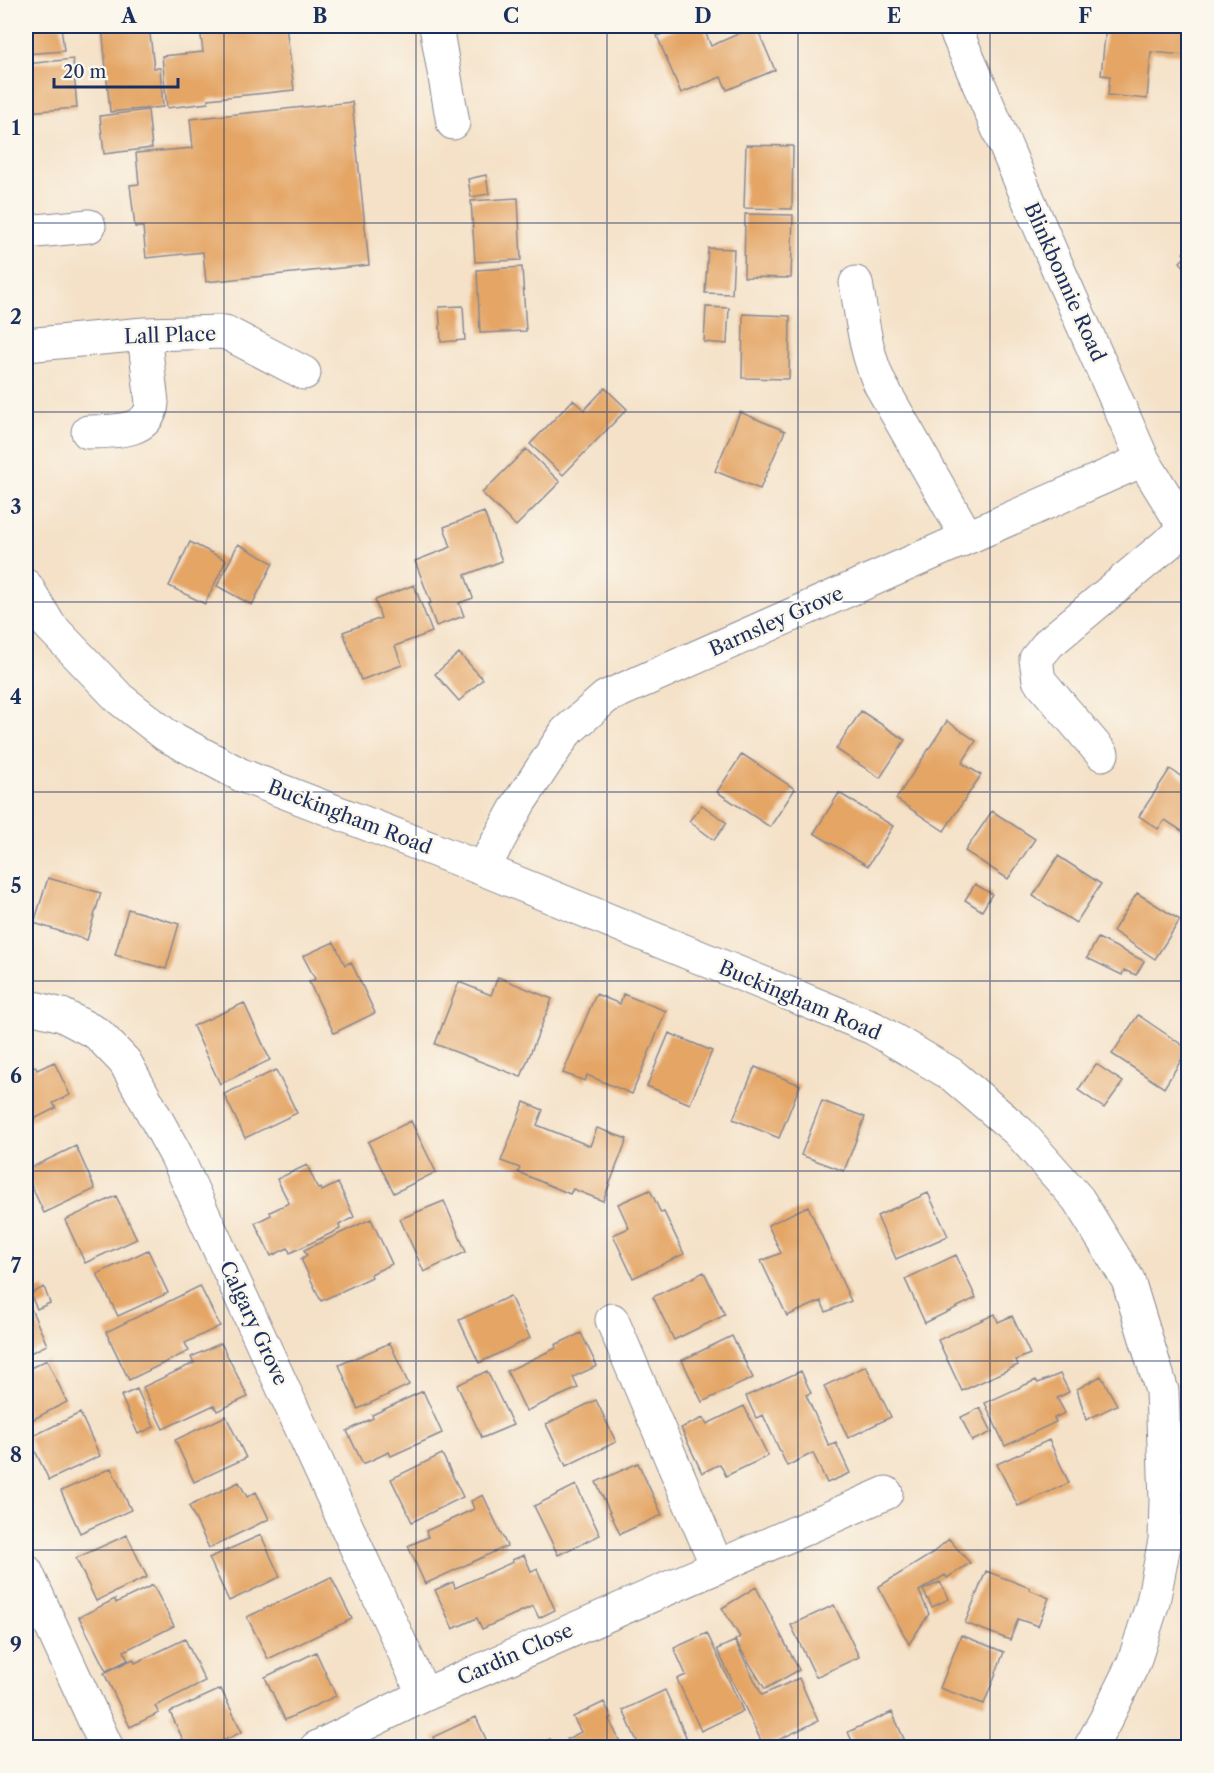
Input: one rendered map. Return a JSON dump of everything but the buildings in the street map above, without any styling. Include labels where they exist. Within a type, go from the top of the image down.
[{"type":"street","points":[[436,26],[453,123]]},
{"type":"street","name":"Blinkbonnie Road","points":[[954,26],[1143,459],[1187,531]]},
{"type":"street","points":[[26,232],[89,226]]},
{"type":"street","points":[[856,282],[872,367],[967,537]]},
{"type":"street","name":"Lall Place","points":[[26,345],[144,334],[225,332],[304,374]]},
{"type":"street","points":[[88,432],[124,430],[141,424],[148,418],[152,403],[144,334]]},
{"type":"street","name":"Barnsley Grove","points":[[483,869],[519,803],[566,732],[606,697],[1143,459]]},
{"type":"street","points":[[1102,754],[1039,680],[1036,659],[1049,644],[1187,531]]},
{"type":"street","name":"Buckingham Road","points":[[26,586],[49,625],[120,699],[166,735],[241,775],[483,869],[873,1028],[951,1074],[1019,1132],[1078,1199],[1128,1280],[1162,1391],[1166,1500],[1165,1540],[1153,1602],[1134,1662],[1089,1748]]},
{"type":"street","name":"Calgary Grove","points":[[26,1006],[62,1015],[98,1034],[125,1062],[176,1155],[424,1695]]},
{"type":"street","points":[[612,1320],[717,1566]]},
{"type":"street","name":"Cardin Close","points":[[316,1748],[424,1695],[886,1493]]},
{"type":"street","points":[[26,1570],[107,1748]]}]
